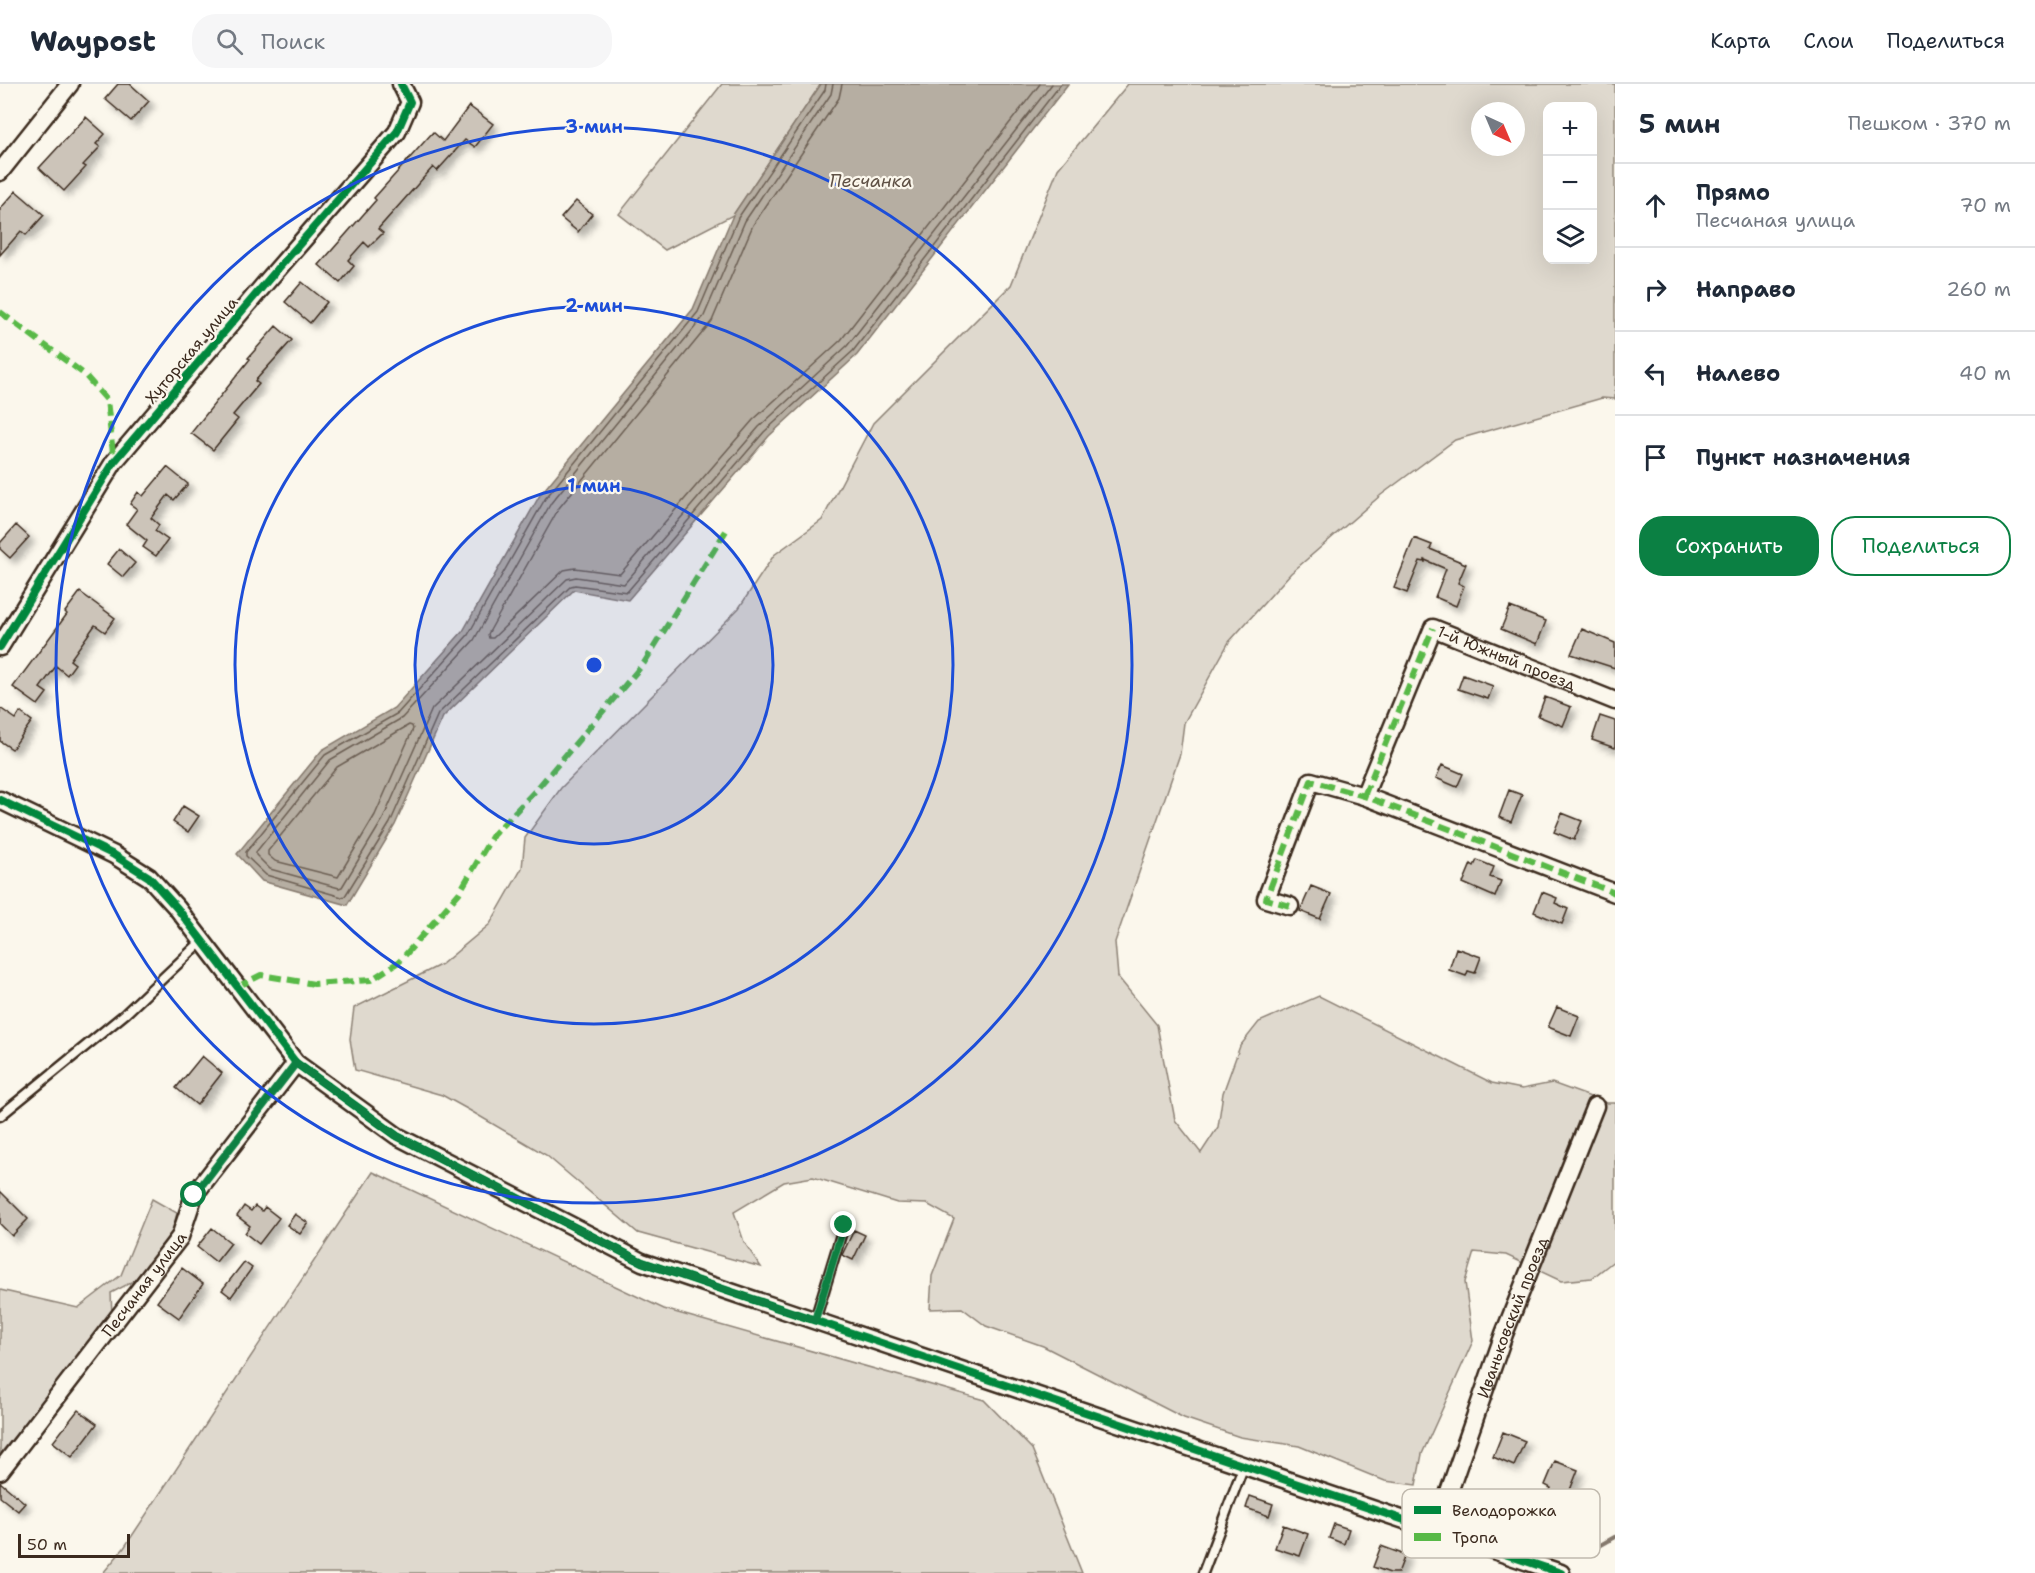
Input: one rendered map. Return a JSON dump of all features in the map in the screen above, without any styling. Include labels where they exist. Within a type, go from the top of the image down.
[{"type":"street","points":[[0,172],[70,84]]},
{"type":"street","name":"Хуторская улица","points":[[0,647],[114,462],[397,132],[410,102],[401,84]]},
{"type":"street","name":"1-й Южный проезд","points":[[1364,796],[1432,628],[1615,701]]},
{"type":"street","points":[[1290,906],[1266,899],[1311,781],[1364,796],[1615,893]]},
{"type":"street","points":[[0,800],[114,855],[150,877],[177,908],[296,1063],[397,1136],[642,1262],[1402,1518]]},
{"type":"street","name":"Песчаная улица","points":[[0,1471],[180,1237],[194,1195],[296,1063]]},
{"type":"street","name":"Иваньковский проезд","points":[[1450,1489],[1504,1334],[1595,1106]]},
{"type":"street","points":[[1518,1558],[1561,1573]]},
{"type":"lane","points":[[0,1116],[125,1014],[202,941]]},
{"type":"lane","points":[[815,1320],[844,1225]]},
{"type":"lane","points":[[1203,1573],[1244,1465]]},
{"type":"shaded area","points":[[722,84],[821,84],[733,215],[665,250],[619,214]]},
{"type":"shaded area","points":[[1128,84],[1615,84],[1615,399],[1602,398],[1455,440],[1381,495],[1291,573],[1229,642],[1184,723],[1180,754],[1115,942],[1118,977],[1157,1025],[1175,1120],[1201,1153],[1218,1127],[1223,1093],[1240,1046],[1259,1022],[1319,996],[1492,1083],[1522,1089],[1552,1083],[1607,1103],[1615,1103],[1615,1260],[1592,1278],[1561,1281],[1506,1255],[1474,1252],[1465,1282],[1473,1341],[1422,1454],[1416,1485],[1385,1481],[1299,1446],[1240,1437],[1184,1418],[1043,1346],[986,1326],[962,1308],[930,1309],[932,1276],[954,1219],[927,1204],[897,1203],[813,1177],[784,1182],[734,1212],[744,1242],[761,1267],[638,1233],[546,1155],[469,1110],[442,1095],[355,1070],[350,1039],[354,1008],[442,964],[490,924],[522,868],[525,838],[561,788],[739,608],[774,555],[822,520],[873,423],[1011,285],[1058,169]]},
{"type":"shaded area","points":[[373,1172],[664,1309],[984,1400],[1032,1449],[1082,1573],[103,1573],[124,1548]]},
{"type":"shaded area","points":[[152,1199],[177,1213],[170,1240],[134,1281],[111,1293],[112,1315],[0,1454],[0,1290],[78,1308],[121,1275]]},
{"type":"water","name":"Песчанка","points":[[821,84],[1068,84],[857,355],[769,436],[628,600],[574,590],[443,717],[395,825],[347,905],[262,881],[237,854],[322,750],[394,708],[463,631],[540,495],[693,309],[733,215]]},
{"type":"building","points":[[118,84],[130,84],[149,101],[131,121],[105,99]]},
{"type":"building","points":[[469,106],[493,124],[475,147],[465,140],[437,171],[433,167],[378,229],[383,233],[369,247],[364,242],[348,260],[354,266],[340,283],[319,265],[376,200],[374,198],[433,132],[443,141]]},
{"type":"building","points":[[86,117],[105,134],[96,144],[100,147],[83,165],[86,167],[64,191],[39,168]]},
{"type":"building","points":[[16,191],[44,215],[26,235],[21,231],[0,255],[0,209]]},
{"type":"building","points":[[576,201],[592,214],[578,232],[561,218]]},
{"type":"building","points":[[302,282],[327,302],[310,323],[285,302]]},
{"type":"building","points":[[276,326],[292,340],[255,381],[259,384],[233,415],[238,419],[213,450],[191,433],[250,359],[248,358]]},
{"type":"building","points":[[167,467],[188,484],[174,500],[168,495],[151,518],[159,525],[155,531],[168,540],[156,556],[143,547],[147,541],[126,524],[137,509],[130,504],[138,492],[143,496]]},
{"type":"building","points":[[16,525],[29,537],[10,558],[0,549],[0,543]]},
{"type":"building","points":[[1414,538],[1432,545],[1430,549],[1466,564],[1458,583],[1464,586],[1456,606],[1435,597],[1446,569],[1425,560],[1425,562],[1420,561],[1407,593],[1394,588]]},
{"type":"building","points":[[119,549],[135,563],[123,577],[107,564]]},
{"type":"building","points":[[80,592],[115,618],[105,632],[95,625],[70,660],[75,664],[67,675],[56,666],[40,688],[47,693],[38,705],[13,687],[67,614],[65,612]]},
{"type":"building","points":[[1510,607],[1546,621],[1537,644],[1501,629]]},
{"type":"building","points":[[1582,629],[1615,643],[1615,668],[1571,654]]},
{"type":"building","points":[[1463,675],[1493,686],[1488,699],[1458,689]]},
{"type":"building","points":[[1545,697],[1571,707],[1563,726],[1538,716]]},
{"type":"building","points":[[0,708],[16,719],[20,712],[32,721],[12,749],[0,741]]},
{"type":"building","points":[[1600,716],[1615,721],[1615,748],[1592,740]]},
{"type":"building","points":[[1442,765],[1463,774],[1457,787],[1436,778]]},
{"type":"building","points":[[1509,790],[1522,795],[1511,822],[1499,817]]},
{"type":"building","points":[[183,806],[199,816],[188,832],[173,822]]},
{"type":"building","points":[[1562,813],[1582,821],[1574,840],[1554,832]]},
{"type":"building","points":[[1477,860],[1494,867],[1490,877],[1501,881],[1495,897],[1463,883],[1471,864],[1474,866]]},
{"type":"building","points":[[1311,886],[1331,894],[1320,919],[1300,911]]},
{"type":"building","points":[[1542,892],[1557,898],[1555,903],[1568,909],[1562,924],[1534,912]]},
{"type":"building","points":[[1456,948],[1481,957],[1475,973],[1468,971],[1466,976],[1449,970]]},
{"type":"building","points":[[1557,1007],[1579,1016],[1571,1036],[1548,1027]]},
{"type":"building","points":[[202,1056],[222,1073],[197,1105],[176,1088]]},
{"type":"building","points":[[0,1191],[28,1219],[12,1236],[0,1224]]},
{"type":"building","points":[[244,1206],[251,1211],[255,1206],[262,1211],[265,1207],[279,1218],[259,1244],[245,1233],[250,1226],[237,1216]]},
{"type":"building","points":[[295,1214],[308,1223],[300,1234],[287,1225]]},
{"type":"building","points":[[212,1228],[231,1243],[216,1262],[197,1247]]},
{"type":"building","points":[[854,1230],[865,1235],[853,1260],[842,1255]]},
{"type":"building","points":[[244,1262],[252,1268],[231,1297],[222,1290]]},
{"type":"building","points":[[182,1268],[203,1284],[179,1318],[157,1302]]},
{"type":"building","points":[[78,1410],[97,1424],[72,1457],[53,1442]]},
{"type":"building","points":[[1503,1432],[1525,1441],[1514,1466],[1493,1457]]},
{"type":"building","points":[[1555,1461],[1578,1470],[1570,1489],[1551,1489],[1545,1485]]},
{"type":"building","points":[[0,1482],[25,1503],[18,1511],[0,1497]]},
{"type":"building","points":[[1250,1496],[1273,1504],[1269,1516],[1246,1508]]},
{"type":"building","points":[[1334,1524],[1349,1529],[1344,1544],[1329,1538]]},
{"type":"building","points":[[1283,1525],[1308,1534],[1300,1556],[1275,1548]]},
{"type":"building","points":[[1381,1546],[1402,1554],[1404,1558],[1398,1573],[1390,1573],[1373,1567]]},
{"type":"waterway","points":[[1600,1545],[1615,1537]]},
{"type":"marked path","points":[[0,312],[84,374],[107,400],[114,462]]},
{"type":"marked path","points":[[237,987],[261,975],[314,984],[371,980],[400,961],[459,893],[493,835],[536,790],[644,663],[729,526]]},
{"type":"marked path","points":[[1364,796],[1433,628]]},
{"type":"marked path","points":[[1290,906],[1266,899],[1311,781],[1364,796],[1615,893]]},
{"type":"cycle path","points":[[0,647],[114,462],[397,132],[410,102],[401,84]]},
{"type":"cycle path","points":[[0,800],[114,855],[149,877],[177,908],[296,1063],[397,1136],[642,1262],[1402,1519]]},
{"type":"cycle path","points":[[1517,1558],[1561,1573]]},
{"type":"route","points":[[194,1195],[296,1063],[397,1136],[642,1262],[815,1320],[844,1225]]}]
